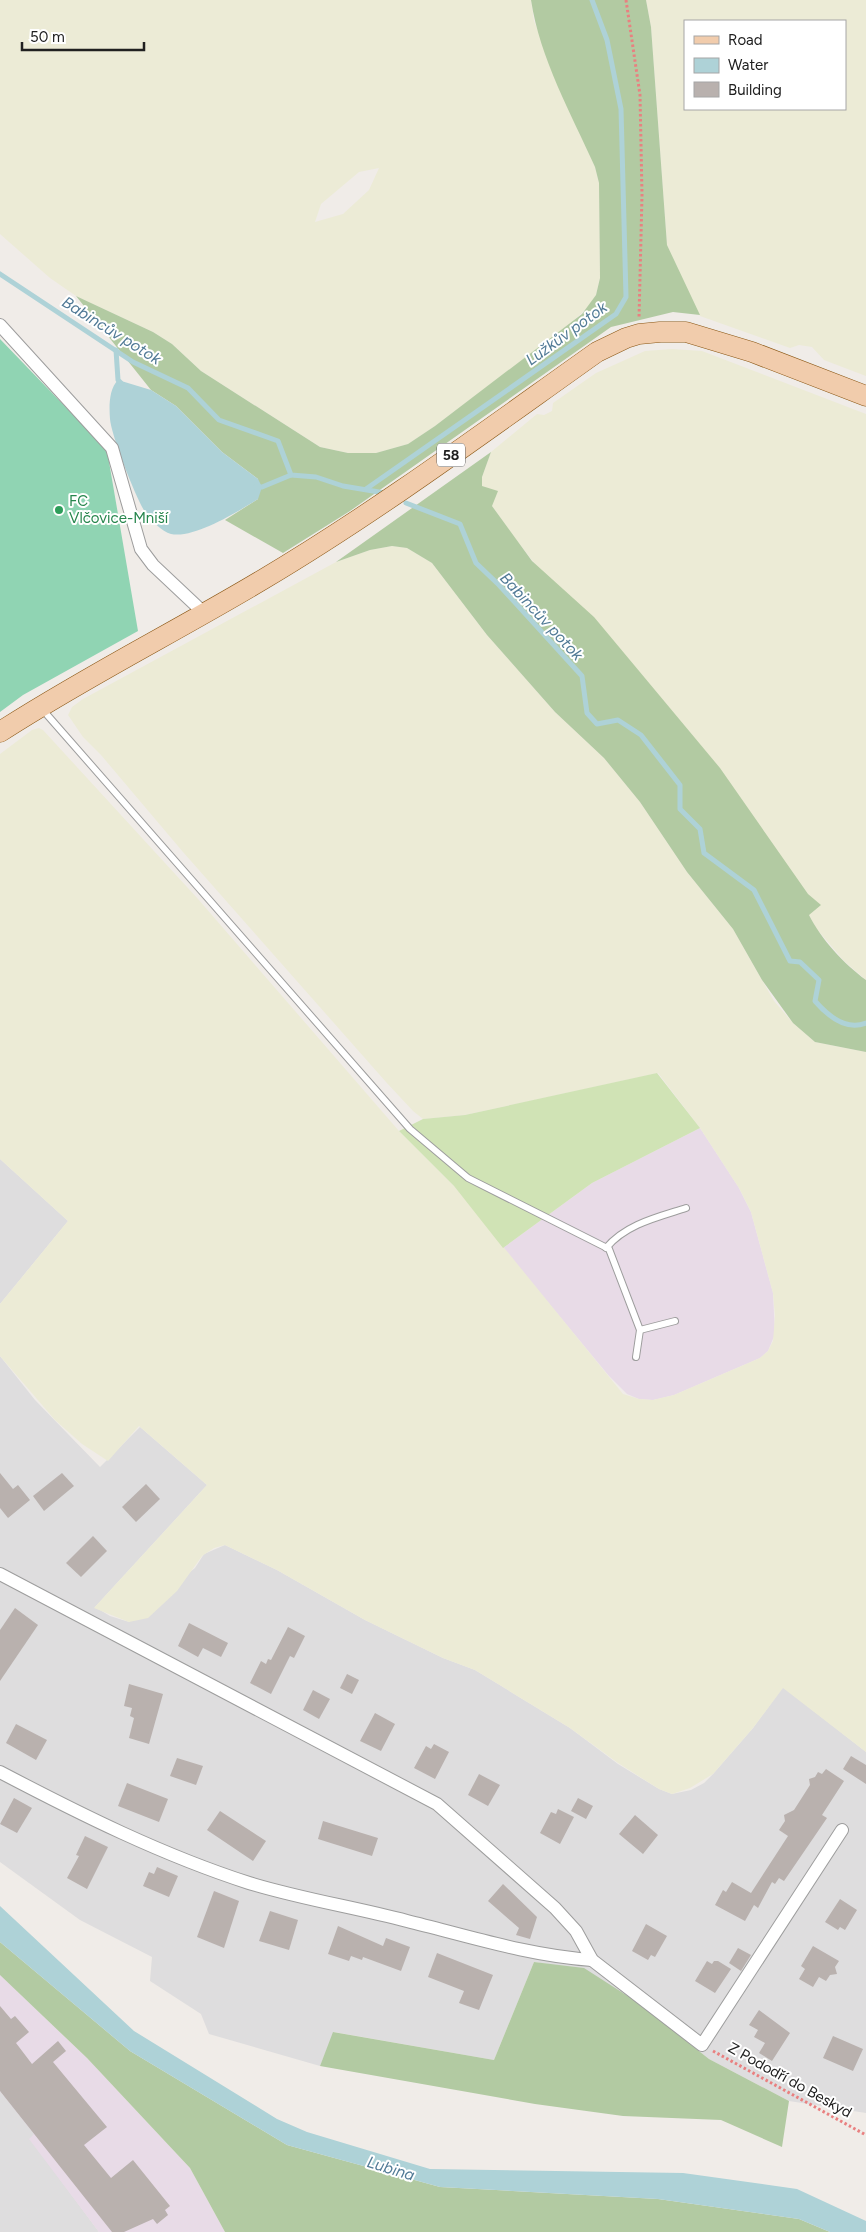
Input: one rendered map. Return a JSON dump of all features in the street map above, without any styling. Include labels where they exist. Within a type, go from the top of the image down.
[{"type":"main road","name":"58","points":[[0,732],[40,706],[204,613],[326,540],[597,352],[626,338],[640,334],[671,332],[701,335],[752,352],[866,396]]},
{"type":"street","points":[[0,325],[112,448],[134,531],[141,549],[153,565],[204,613]]},
{"type":"street","points":[[0,1574],[437,1804],[555,1908],[576,1931],[592,1960],[702,2045],[842,1830]]},
{"type":"street","points":[[0,1772],[104,1825],[248,1882],[316,1902],[396,1918],[498,1944],[563,1958],[592,1960]]},
{"type":"lane","points":[[40,706],[410,1129],[468,1178],[609,1249],[640,1330],[636,1357]]},
{"type":"lane","points":[[606,1248],[614,1238],[638,1224],[686,1208]]},
{"type":"lane","points":[[640,1330],[675,1321]]},
{"type":"path","points":[[626,0],[640,95],[642,196],[638,284],[640,334]]},
{"type":"path","name":"Z Pododří do Beskyd","points":[[702,2045],[866,2135]]},
{"type":"shaded area","points":[[700,1128],[739,1188],[751,1212],[773,1293],[775,1334],[768,1351],[760,1358],[674,1395],[653,1400],[639,1399],[627,1394],[609,1376],[503,1248],[592,1183]]},
{"type":"shaded area","points":[[0,1159],[68,1221],[0,1304]]},
{"type":"shaded area","points":[[0,1356],[35,1400],[100,1467],[140,1427],[207,1485],[95,1607],[110,1616],[129,1622],[195,1568],[204,1554],[225,1545],[277,1570],[365,1620],[443,1658],[475,1670],[570,1728],[618,1764],[659,1789],[672,1794],[691,1790],[704,1783],[753,1728],[783,1687],[866,1752],[866,2113],[789,2101],[709,2059],[637,2002],[553,1965],[534,1962],[494,2060],[334,2032],[320,2066],[209,2034],[201,2014],[150,1981],[152,1957],[80,1920],[0,1862]]},
{"type":"shaded area","points":[[0,1975],[87,2058],[190,2168],[225,2232],[99,2232],[29,2139],[34,2134],[0,2091]]},
{"type":"shaded area","points":[[0,2091],[35,2134],[30,2139],[99,2232],[0,2232]]},
{"type":"green space","points":[[0,0],[531,0],[534,21],[595,167],[599,183],[600,278],[596,295],[590,305],[569,325],[435,426],[408,444],[376,453],[348,453],[320,447],[201,371],[172,344],[153,332],[76,296],[50,278],[0,234]],"holes":[[[379,168],[369,190],[343,214],[315,222],[321,204],[359,172]]]},
{"type":"green space","points":[[531,0],[646,0],[651,27],[667,245],[700,315],[673,312],[611,327],[350,511],[283,553],[225,520],[258,499],[258,479],[222,452],[176,406],[151,390],[76,296],[153,332],[172,344],[201,371],[320,447],[348,453],[376,453],[408,444],[435,426],[582,314],[596,295],[600,278],[599,183],[595,167],[549,65],[535,22]]},
{"type":"green space","points":[[646,0],[866,0],[866,376],[824,360],[812,347],[799,345],[790,348],[700,316],[667,245],[651,27]]},
{"type":"green space","name":"FC Vlčovice-Mniší","points":[[0,339],[107,450],[138,631],[23,695],[0,712]]},
{"type":"green space","points":[[672,349],[702,351],[866,414],[866,980],[844,961],[816,928],[809,915],[514,537],[492,506],[482,486],[482,477],[491,452],[537,414],[544,415],[552,411],[553,403],[596,373],[645,351]]},
{"type":"green space","points":[[491,452],[482,477],[482,486],[498,491],[492,506],[532,561],[594,617],[720,768],[808,894],[821,905],[809,915],[814,924],[834,951],[866,980],[866,1052],[815,1042],[793,1023],[762,980],[733,929],[687,872],[640,802],[604,758],[555,712],[487,635],[432,563],[407,548],[392,546],[370,550],[336,562]]},
{"type":"green space","points":[[392,546],[407,548],[432,563],[487,635],[555,712],[604,758],[640,802],[687,872],[733,929],[774,1001],[793,1023],[815,1042],[866,1052],[866,1752],[783,1688],[753,1728],[713,1774],[690,1788],[672,1794],[659,1789],[618,1763],[570,1728],[475,1670],[443,1658],[365,1620],[277,1570],[225,1545],[214,1548],[202,1556],[177,1591],[148,1618],[129,1622],[94,1608],[207,1485],[139,1426],[108,1461],[82,1444],[55,1420],[0,1356],[0,1304],[68,1221],[0,1159],[0,754],[32,730],[39,728],[43,730],[198,899],[399,1131],[454,1186],[623,1394],[639,1399],[653,1400],[674,1395],[760,1358],[768,1351],[773,1341],[775,1316],[773,1293],[751,1212],[739,1188],[700,1128],[658,1073],[465,1115],[423,1119],[386,1082],[183,852],[101,755],[83,737],[68,715],[72,707],[83,699],[336,562],[370,550]]},
{"type":"green space","points":[[657,1073],[700,1128],[592,1183],[503,1248],[454,1186],[399,1131],[423,1119],[465,1115]]},
{"type":"green space","points":[[0,1942],[130,2051],[287,2145],[440,2187],[658,2199],[799,2219],[830,2232],[225,2232],[190,2168],[87,2058],[0,1975]]},
{"type":"green space","points":[[534,1962],[584,1968],[637,2002],[709,2059],[789,2101],[782,2147],[721,2120],[623,2116],[535,2104],[320,2066],[333,2032],[494,2060]]},
{"type":"water","points":[[118,380],[151,390],[176,406],[222,452],[258,479],[262,487],[258,499],[216,523],[192,532],[171,534],[160,528],[147,515],[141,505],[124,466],[111,427],[111,393]]},
{"type":"water","name":"Lubina","points":[[0,1906],[134,2031],[277,2119],[307,2132],[430,2169],[683,2173],[797,2189],[866,2221],[866,2232],[830,2232],[799,2219],[658,2199],[440,2187],[287,2145],[130,2051],[0,1942]]},
{"type":"building","points":[[0,1473],[13,1489],[18,1485],[30,1500],[8,1518],[0,1508]]},
{"type":"building","points":[[62,1473],[74,1486],[44,1511],[33,1496]]},
{"type":"building","points":[[146,1484],[160,1499],[136,1522],[122,1507]]},
{"type":"building","points":[[93,1536],[107,1551],[81,1577],[66,1563]]},
{"type":"building","points":[[15,1608],[38,1625],[0,1681],[0,1630]]},
{"type":"building","points":[[189,1623],[228,1643],[221,1657],[203,1648],[198,1657],[178,1646]]},
{"type":"building","points":[[288,1627],[305,1636],[294,1658],[290,1656],[271,1694],[250,1683],[261,1661],[266,1664],[268,1659],[271,1660]]},
{"type":"building","points":[[347,1674],[359,1680],[352,1694],[340,1688]]},
{"type":"building","points":[[129,1684],[163,1694],[149,1744],[129,1738],[134,1718],[130,1716],[132,1708],[124,1706]]},
{"type":"building","points":[[313,1690],[330,1699],[319,1719],[303,1710]]},
{"type":"building","points":[[375,1713],[395,1724],[381,1751],[360,1741]]},
{"type":"building","points":[[16,1724],[47,1740],[36,1760],[6,1743]]},
{"type":"building","points":[[434,1744],[449,1752],[435,1779],[414,1768],[426,1746],[431,1749]]},
{"type":"building","points":[[851,1756],[866,1765],[866,1784],[843,1769]]},
{"type":"building","points":[[177,1758],[203,1766],[196,1785],[170,1776]]},
{"type":"building","points":[[826,1769],[844,1781],[822,1815],[827,1818],[784,1881],[779,1878],[775,1884],[772,1882],[758,1908],[754,1905],[745,1921],[715,1905],[723,1890],[726,1892],[732,1882],[751,1893],[788,1836],[779,1830],[785,1821],[784,1815],[794,1810],[810,1785],[809,1779],[815,1777],[818,1772],[822,1774]]},
{"type":"building","points":[[479,1774],[500,1785],[488,1806],[468,1795]]},
{"type":"building","points":[[127,1783],[168,1799],[159,1822],[118,1806]]},
{"type":"building","points":[[14,1798],[32,1808],[17,1833],[0,1824]]},
{"type":"building","points":[[578,1798],[593,1806],[586,1819],[571,1811]]},
{"type":"building","points":[[558,1809],[574,1817],[560,1844],[540,1833],[551,1812],[556,1814]]},
{"type":"building","points":[[220,1811],[266,1841],[253,1861],[207,1830]]},
{"type":"building","points":[[635,1815],[658,1835],[643,1854],[619,1834]]},
{"type":"building","points":[[323,1821],[378,1838],[372,1856],[318,1839]]},
{"type":"building","points":[[85,1836],[108,1847],[87,1889],[67,1878],[79,1856],[76,1855]]},
{"type":"building","points":[[157,1867],[178,1876],[169,1897],[143,1886],[149,1872],[154,1874]]},
{"type":"building","points":[[503,1884],[537,1917],[530,1939],[516,1935],[519,1928],[488,1901]]},
{"type":"building","points":[[214,1891],[239,1901],[224,1948],[197,1937]]},
{"type":"building","points":[[840,1899],[857,1910],[845,1930],[840,1927],[838,1930],[825,1922]]},
{"type":"building","points":[[270,1911],[298,1920],[289,1950],[259,1941]]},
{"type":"building","points":[[646,1924],[667,1936],[655,1957],[651,1955],[648,1960],[632,1951]]},
{"type":"building","points":[[338,1926],[383,1946],[386,1938],[410,1947],[401,1971],[363,1957],[362,1960],[351,1956],[349,1961],[328,1954]]},
{"type":"building","points":[[813,1946],[839,1961],[835,1967],[837,1974],[830,1975],[826,1981],[819,1977],[813,1987],[799,1979],[805,1969],[801,1966]]},
{"type":"building","points":[[738,1948],[751,1955],[741,1971],[729,1963]]},
{"type":"building","points":[[437,1953],[493,1975],[479,2010],[459,2003],[464,1991],[428,1977]]},
{"type":"building","points":[[707,1961],[712,1964],[714,1961],[718,1961],[731,1969],[715,1993],[695,1981]]},
{"type":"building","points":[[0,2006],[11,2019],[15,2016],[29,2032],[16,2043],[32,2064],[58,2041],[66,2051],[53,2062],[107,2127],[84,2145],[111,2178],[133,2160],[170,2206],[165,2210],[168,2215],[157,2224],[153,2219],[124,2232],[112,2232],[0,2091]]},
{"type":"building","points":[[759,2010],[790,2033],[772,2061],[759,2053],[765,2043],[754,2037],[758,2030],[749,2025]]},
{"type":"building","points":[[833,2036],[863,2049],[853,2071],[823,2058]]},
{"type":"waterway","name":"Lužkův potok","points":[[366,489],[616,314],[626,297],[621,109],[607,40],[592,0]]},
{"type":"waterway","name":"Babincův potok","points":[[0,274],[133,362],[188,388],[219,420],[278,441],[291,475],[316,477],[343,486],[385,493]]},
{"type":"waterway","points":[[116,350],[118,380],[121,383]]},
{"type":"waterway","points":[[256,487],[262,487],[291,475]]},
{"type":"waterway","name":"Babincův potok","points":[[406,503],[460,524],[476,563],[499,585],[582,676],[587,713],[597,724],[618,720],[641,735],[680,785],[680,809],[700,829],[704,853],[754,890],[790,961],[800,962],[819,980],[815,1001],[831,1016],[844,1023],[851,1025],[866,1023]]},
{"type":"place","name":"FC Vlčovice-Mniší","points":[[59,510]]}]
